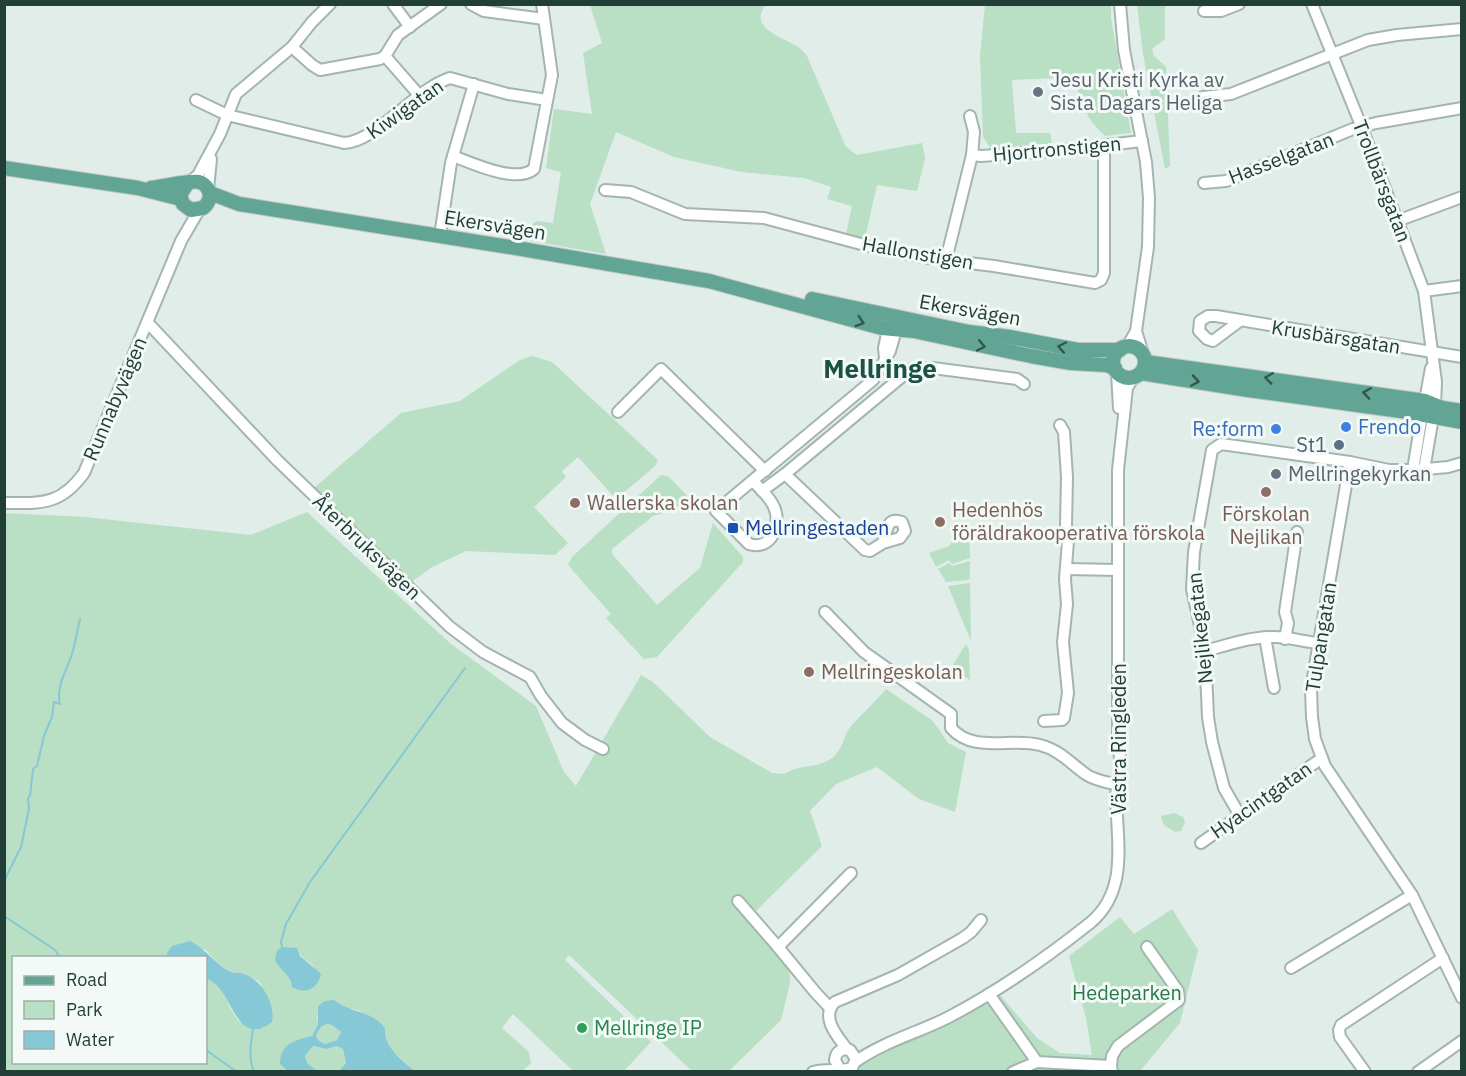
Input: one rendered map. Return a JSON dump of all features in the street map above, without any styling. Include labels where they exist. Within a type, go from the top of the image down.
[{"type":"main road","points":[[4,168],[131,188],[189,183],[202,183],[209,191],[209,202],[192,206],[181,191],[189,183]]},
{"type":"main road","name":"Ekersvägen","points":[[131,188],[192,206],[239,204],[709,281],[865,324],[894,323],[1003,336],[1078,350],[1124,348]]},
{"type":"main road","name":"Ekersvägen","points":[[209,191],[239,204]]},
{"type":"main road","name":"Ekersvägen","points":[[894,323],[934,335],[1022,354],[1071,363],[1106,365],[1116,370]]},
{"type":"main road","points":[[1141,366],[1136,348],[1124,348],[1113,360],[1116,370],[1126,378],[1141,366],[1429,409],[1461,411]]},
{"type":"main road","points":[[1429,409],[1461,422]]},
{"type":"street","points":[[189,183],[198,175],[237,94],[292,47],[330,4]]},
{"type":"street","points":[[393,4],[410,27]]},
{"type":"street","points":[[292,47],[320,70],[380,59],[385,56],[398,35],[441,4]]},
{"type":"street","points":[[471,4],[484,12],[544,19]]},
{"type":"street","points":[[453,156],[491,171],[532,172],[552,72],[542,4]]},
{"type":"street","points":[[1120,4],[1126,63],[1142,141],[1149,198],[1148,247],[1136,331],[1141,366]]},
{"type":"street","points":[[1204,11],[1221,10],[1239,4]]},
{"type":"street","name":"Trollbärsgatan","points":[[1312,4],[1424,291],[1432,357],[1429,409],[1419,470]]},
{"type":"street","points":[[1203,97],[1231,94],[1368,40],[1461,29]]},
{"type":"street","points":[[385,56],[419,95]]},
{"type":"street","name":"Kiwigatan","points":[[196,100],[227,115],[349,143],[365,137],[419,95],[450,78],[508,94],[547,100]]},
{"type":"street","points":[[440,236],[453,156],[474,84]]},
{"type":"street","name":"Hasselgatan","points":[[1204,183],[1226,181],[1353,129],[1461,108]]},
{"type":"street","points":[[946,260],[972,155],[974,132],[970,116]]},
{"type":"street","points":[[209,191],[209,166],[216,141]]},
{"type":"street","name":"Hjortronstigen","points":[[972,155],[1045,152],[1142,141]]},
{"type":"street","name":"Hallonstigen","points":[[605,190],[631,192],[685,214],[764,218],[862,245],[1095,283],[1101,280],[1104,273],[1104,146]]},
{"type":"street","points":[[1397,221],[1461,197]]},
{"type":"street","name":"Runnabyvägen","points":[[4,503],[46,502],[61,496],[77,483],[90,461],[148,323],[181,241],[192,206]]},
{"type":"street","points":[[1424,291],[1461,286]]},
{"type":"street","name":"Krusbärsgatan","points":[[1241,320],[1432,357],[1461,357]]},
{"type":"street","name":"Återbruksvägen","points":[[148,323],[277,460],[450,627],[483,652],[530,677],[541,696],[562,723],[585,740],[603,749]]},
{"type":"street","points":[[753,481],[774,507],[777,528],[773,537],[755,546],[749,544],[716,511],[873,380],[885,357],[891,351],[894,323]]},
{"type":"street","points":[[1124,348],[1136,331]]},
{"type":"street","name":"Västra Ringleden","points":[[873,1049],[939,1022],[989,994],[1090,923],[1102,913],[1110,900],[1118,870],[1119,822],[1116,794],[1120,770],[1119,453],[1122,412],[1127,388],[1141,366]]},
{"type":"street","points":[[762,491],[911,369],[933,368],[1017,379],[1024,384]]},
{"type":"street","points":[[618,412],[661,369],[765,471]]},
{"type":"street","name":"Västra Ringleden","points":[[1116,370],[1122,412]]},
{"type":"street","points":[[1044,721],[1062,720],[1065,711],[1067,675],[1063,642],[1067,604],[1065,579],[1068,541],[1067,477],[1064,432],[1060,425]]},
{"type":"street","name":"Nejlikegatan","points":[[1239,814],[1224,788],[1212,742],[1208,717],[1205,651],[1192,589],[1192,572],[1212,450],[1221,444],[1399,471],[1461,463]]},
{"type":"street","name":"Tulpangatan","points":[[1350,462],[1311,689],[1315,739],[1322,758],[1337,784],[1412,894],[1461,998]]},
{"type":"street","points":[[785,474],[865,550],[876,549],[883,543]]},
{"type":"street","points":[[1285,639],[1288,623],[1285,612],[1297,532]]},
{"type":"street","points":[[1066,569],[1118,570]]},
{"type":"street","points":[[825,612],[864,652],[951,714],[951,728],[963,737],[976,742],[1041,745],[1066,757],[1092,778],[1118,785]]},
{"type":"street","points":[[1205,651],[1265,637],[1319,643]]},
{"type":"street","points":[[1265,637],[1274,688]]},
{"type":"street","name":"Hyacintgatan","points":[[1201,843],[1239,814],[1322,758]]},
{"type":"street","points":[[778,946],[851,873]]},
{"type":"street","points":[[1291,968],[1412,894]]},
{"type":"street","points":[[738,901],[830,1007]]},
{"type":"street","points":[[842,1070],[836,1063],[842,1052],[828,1016],[830,1007],[835,1002],[898,975],[963,938],[981,920]]},
{"type":"street","points":[[1013,1071],[1037,1062],[1112,1069],[1112,1056],[1119,1046],[1179,1000],[1178,991],[1147,947]]},
{"type":"street","points":[[1365,1071],[1340,1036],[1341,1025],[1443,958]]},
{"type":"street","points":[[989,994],[1037,1062]]},
{"type":"street","points":[[1418,1071],[1461,1041]]},
{"type":"street","points":[[815,1071],[842,1052],[873,1049]]},
{"type":"street","points":[[815,1071],[849,1069],[873,1049]]},
{"type":"street","points":[[842,1052],[855,1056],[854,1066]]},
{"type":"green space","points":[[590,5],[766,5],[761,13],[764,26],[797,46],[807,56],[846,147],[857,155],[922,143],[925,158],[917,191],[877,185],[865,238],[846,234],[852,206],[827,199],[831,187],[804,178],[742,172],[674,157],[616,132],[590,204],[606,254],[520,239],[525,229],[537,221],[553,223],[561,172],[546,168],[554,109],[592,114],[583,53],[602,43]]},
{"type":"green space","points":[[985,5],[1111,5],[1111,18],[1131,133],[1105,136],[1089,118],[1076,88],[1066,81],[1058,78],[1012,80],[1016,133],[1050,133],[1052,144],[991,149],[983,137],[980,56]]},
{"type":"green space","points":[[1137,5],[1165,5],[1165,39],[1152,49],[1154,56],[1166,67],[1170,166],[1165,169],[1143,54]]},
{"type":"green space","points":[[532,356],[552,362],[658,460],[655,466],[616,499],[578,457],[562,471],[566,477],[534,507],[568,543],[555,555],[466,551],[432,567],[410,583],[314,488],[401,413],[460,401],[520,360]]},
{"type":"green space","points":[[661,475],[668,476],[695,504],[653,516],[612,549],[612,554],[657,605],[700,568],[713,523],[743,557],[743,562],[657,657],[644,659],[606,618],[611,614],[568,565],[572,557]]},
{"type":"green space","points":[[307,512],[451,644],[536,706],[564,772],[576,786],[641,675],[653,682],[710,737],[772,773],[784,774],[820,764],[832,758],[851,726],[886,689],[933,721],[948,743],[966,752],[955,812],[919,799],[877,767],[836,784],[810,811],[822,846],[754,913],[789,953],[790,983],[781,1020],[729,1071],[692,1071],[569,955],[565,960],[651,1042],[624,1071],[573,1071],[513,1014],[502,1028],[529,1052],[531,1063],[522,1071],[415,1071],[389,1048],[384,1037],[360,1011],[342,1007],[317,1015],[318,1024],[312,1036],[288,1047],[280,1064],[289,1071],[5,1072],[5,513],[85,517],[251,535]],"holes":[[[297,949],[316,970],[291,981],[286,972]]]},
{"type":"green space","points":[[969,525],[970,558],[952,564],[949,560],[936,567],[929,553],[949,546],[965,526]]},
{"type":"green space","points":[[970,561],[968,580],[946,582],[938,569],[949,563],[952,566]]},
{"type":"green space","points":[[970,583],[971,641],[948,586]]},
{"type":"green space","points":[[966,644],[969,650],[970,680],[951,668]]},
{"type":"green space","points":[[1174,813],[1183,817],[1185,822],[1181,831],[1175,832],[1164,825],[1161,816]]},
{"type":"green space","name":"Hedeparken","points":[[1172,909],[1198,950],[1180,1023],[1140,1071],[826,1072],[999,994],[1037,1038],[1060,1053],[1092,1055],[1086,1018],[1069,956],[1120,917],[1134,934]]},
{"type":"green space","points":[[326,1024],[332,1025],[341,1032],[337,1040],[325,1044],[319,1041],[316,1035]]},
{"type":"green space","points":[[313,1046],[327,1049],[337,1046],[343,1049],[346,1063],[339,1071],[317,1071],[307,1063],[305,1056]]},
{"type":"water","points":[[190,941],[225,969],[233,973],[244,974],[256,981],[269,1000],[273,1015],[272,1022],[259,1029],[249,1028],[242,1023],[222,992],[207,980],[207,956],[167,956],[172,946]]},
{"type":"water","points":[[282,947],[297,948],[300,956],[321,975],[317,984],[306,990],[292,987],[290,979],[275,960],[277,951]]},
{"type":"water","points":[[334,1000],[347,1008],[367,1014],[379,1022],[385,1028],[390,1047],[415,1071],[339,1071],[346,1063],[343,1049],[337,1046],[327,1049],[313,1046],[305,1056],[307,1063],[317,1071],[288,1071],[280,1064],[283,1052],[294,1041],[312,1036],[318,1024],[318,1006],[325,1001]],"holes":[[[326,1024],[332,1025],[341,1032],[337,1040],[325,1044],[319,1041],[316,1035],[321,1027]]]},
{"type":"waterway","points":[[4,881],[21,847],[29,809],[28,798],[33,769],[37,766],[44,736],[52,717],[54,702],[60,704],[60,686],[80,619]]},
{"type":"waterway","points":[[282,947],[281,942],[286,924],[310,882],[465,668]]},
{"type":"waterway","points":[[4,916],[55,950],[59,956]]},
{"type":"waterway","points":[[253,1028],[251,1056],[254,1072]]},
{"type":"waterway","points":[[207,1051],[237,1072]]},
{"type":"place","name":"Jesu Kristi Kyrka av Sista Dagars Heliga","points":[[1038,92]]},
{"type":"place","name":"Frendo","points":[[1346,427]]},
{"type":"place","name":"Re:form","points":[[1276,429]]},
{"type":"place","name":"St1","points":[[1339,445]]},
{"type":"place","name":"Mellringekyrkan","points":[[1276,474]]},
{"type":"place","name":"Förskolan Nejlikan","points":[[1266,492]]},
{"type":"place","name":"Wallerska skolan","points":[[575,503]]},
{"type":"place","name":"Hedenhös föräldrakooperativa förskola","points":[[940,522]]},
{"type":"place","name":"Mellringestaden","points":[[733,528]]},
{"type":"place","name":"Mellringeskolan","points":[[809,672]]},
{"type":"place","name":"Mellringe IP","points":[[582,1028]]},
{"type":"district","name":"Mellringe","points":[[880,369]]}]
